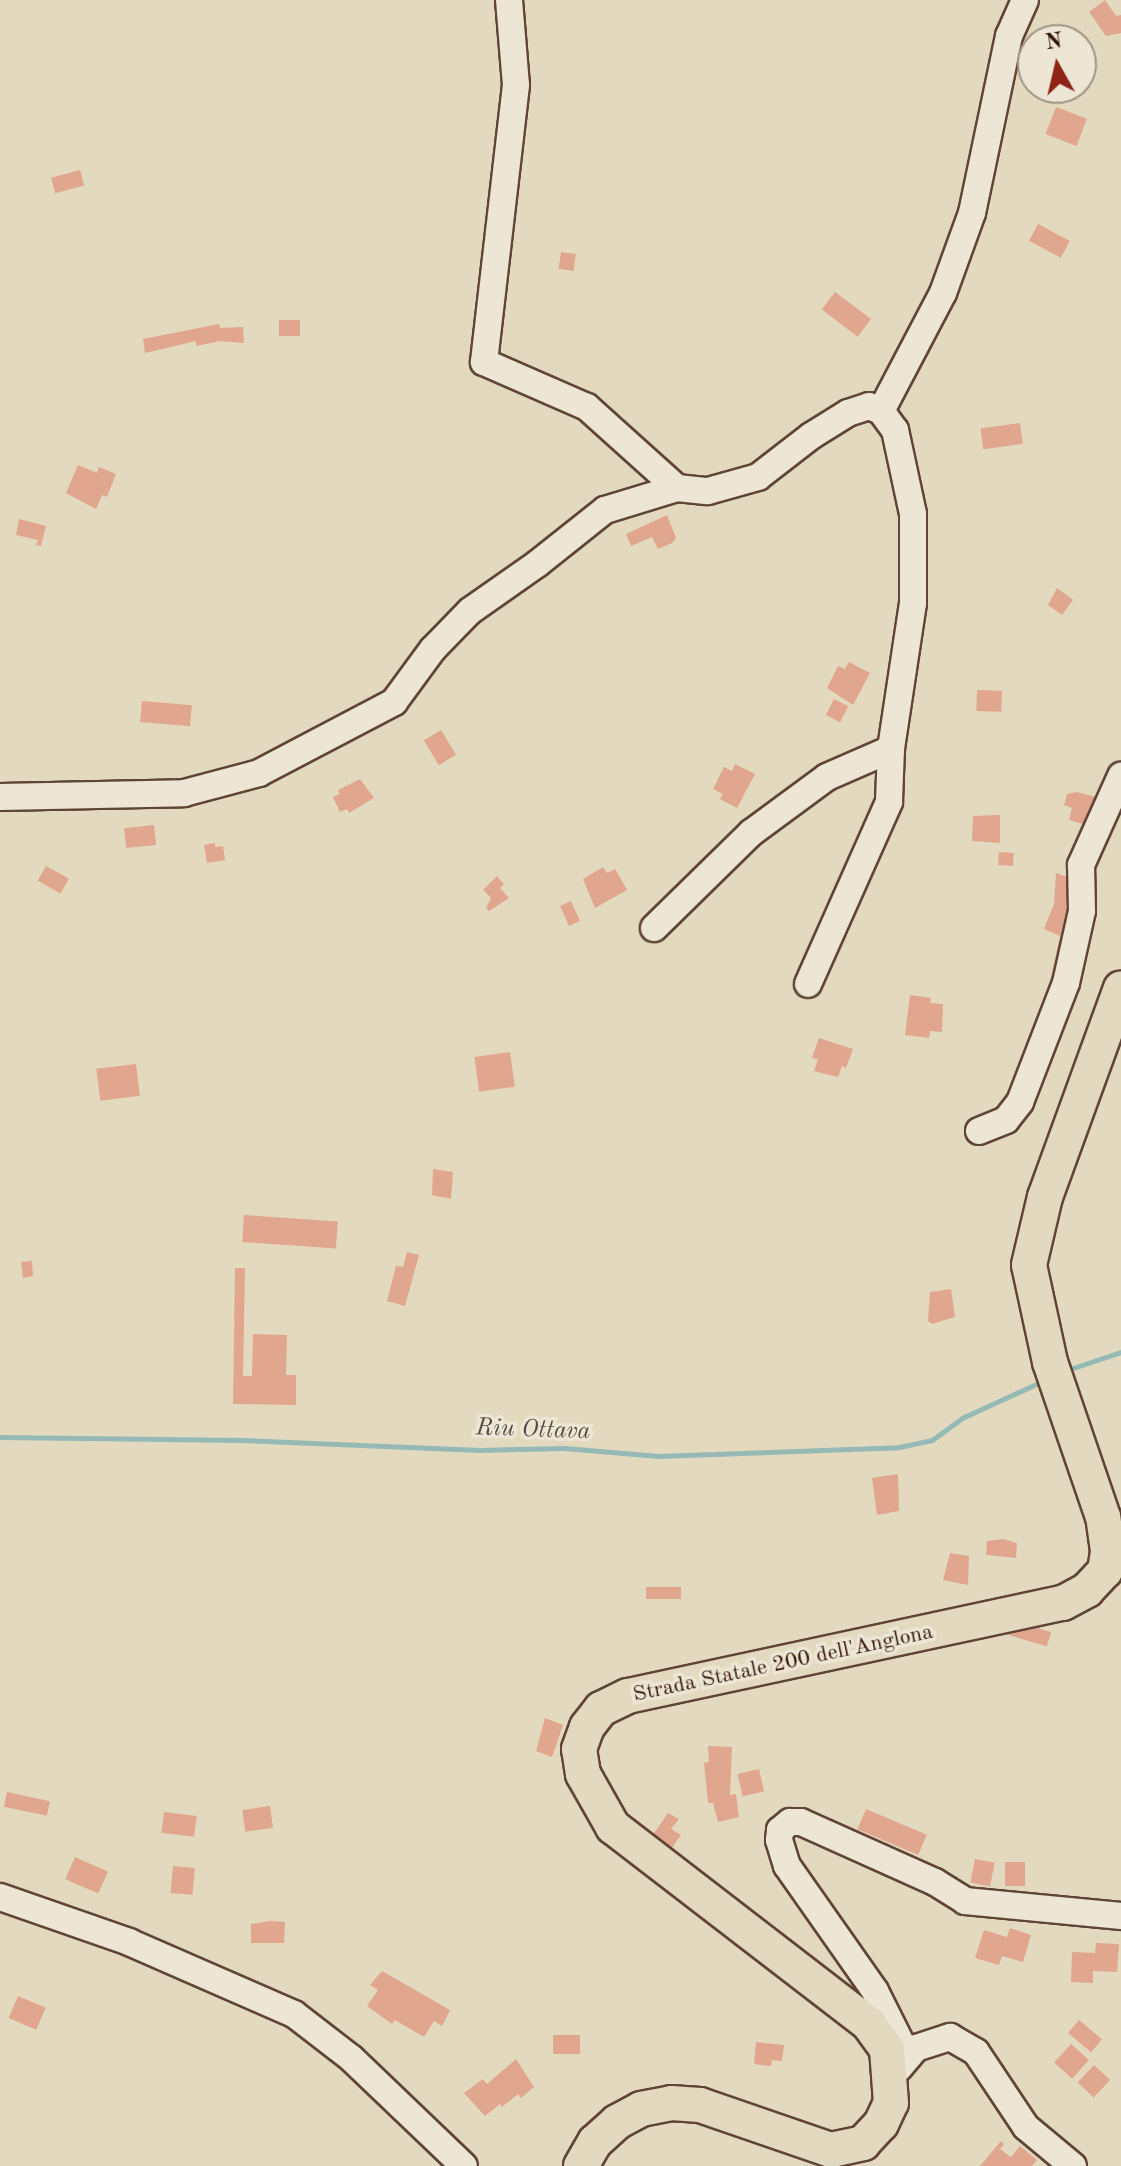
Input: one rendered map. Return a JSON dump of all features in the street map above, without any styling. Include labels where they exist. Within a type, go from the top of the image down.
[{"type":"main road","name":"Strada Statale 200 dell'Anglona","points":[[581,2166],[595,2142],[617,2122],[641,2109],[671,2103],[700,2105],[831,2150],[863,2143],[881,2124],[891,2103],[900,2067],[869,2024],[613,1827],[583,1774],[579,1749],[587,1727],[601,1709],[628,1696],[1063,1603],[1087,1590],[1105,1571],[1108,1551],[1103,1517],[1050,1362],[1031,1285],[1034,1236],[1121,988]]},
{"type":"street","points":[[509,0],[516,85],[484,362],[587,407],[677,488]]},
{"type":"street","points":[[881,411],[943,293],[967,226],[1009,36],[1025,0]]},
{"type":"street","points":[[0,797],[184,793],[259,773],[394,702],[433,649],[470,611],[537,564],[605,510],[677,488],[708,491],[758,477],[811,436],[848,413],[869,406],[881,411],[895,430],[913,514],[913,603],[891,749],[889,802],[808,984]]},
{"type":"street","points":[[654,928],[751,833],[827,777],[891,749]]},
{"type":"street","points":[[979,1131],[1006,1120],[1020,1102],[1066,983],[1082,911],[1081,865],[1121,776]]},
{"type":"street","points":[[900,2067],[875,1991],[787,1866],[779,1840],[780,1830],[790,1822],[801,1822],[935,1882],[965,1901],[1121,1916]]},
{"type":"street","points":[[0,1897],[129,1942],[294,2014],[351,2058],[464,2166]]},
{"type":"street","points":[[900,2067],[916,2048],[950,2037],[976,2052],[1026,2127],[1073,2166]]},
{"type":"building","points":[[1105,0],[1116,16],[1121,15],[1121,33],[1106,36],[1089,12]]},
{"type":"building","points":[[1056,107],[1087,119],[1076,146],[1046,134]]},
{"type":"building","points":[[80,170],[84,185],[55,193],[51,178]]},
{"type":"building","points":[[1038,224],[1070,241],[1061,258],[1029,241]]},
{"type":"building","points":[[561,252],[576,254],[573,271],[559,269]]},
{"type":"building","points":[[835,292],[871,319],[858,337],[822,310]]},
{"type":"building","points":[[279,320],[300,320],[300,336],[279,336]]},
{"type":"building","points":[[219,324],[220,328],[243,327],[244,343],[220,341],[196,346],[196,341],[145,353],[143,339]]},
{"type":"building","points":[[1020,423],[1023,444],[983,449],[980,429]]},
{"type":"building","points":[[78,465],[97,473],[99,467],[116,474],[107,497],[102,495],[96,509],[66,493]]},
{"type":"building","points":[[667,515],[676,538],[672,543],[658,549],[652,537],[631,546],[626,534]]},
{"type":"building","points":[[19,519],[46,526],[41,546],[36,545],[38,540],[16,535]]},
{"type":"building","points":[[1057,588],[1073,600],[1062,615],[1048,605]]},
{"type":"building","points":[[849,662],[870,673],[853,705],[827,688],[838,666],[845,669]]},
{"type":"building","points":[[977,690],[1002,691],[1001,712],[976,711]]},
{"type":"building","points":[[834,699],[848,706],[840,722],[826,715]]},
{"type":"building","points":[[142,701],[192,705],[190,726],[140,722]]},
{"type":"building","points":[[441,730],[456,755],[439,765],[424,740]]},
{"type":"building","points":[[735,764],[755,774],[737,808],[720,799],[723,794],[713,789],[724,767],[732,771]]},
{"type":"building","points":[[360,779],[374,798],[349,813],[347,809],[340,812],[333,797],[340,794],[338,790]]},
{"type":"building","points":[[1077,792],[1100,798],[1093,827],[1069,820],[1072,808],[1064,805],[1067,794]]},
{"type":"building","points":[[1000,815],[1000,843],[972,841],[973,816]]},
{"type":"building","points":[[154,825],[156,845],[126,848],[124,828]]},
{"type":"building","points":[[215,843],[215,847],[223,846],[225,860],[207,863],[204,845]]},
{"type":"building","points":[[999,852],[1014,853],[1013,866],[998,865]]},
{"type":"building","points":[[46,866],[69,879],[60,893],[38,881]]},
{"type":"building","points":[[603,867],[607,873],[615,869],[627,890],[595,908],[583,879]]},
{"type":"building","points":[[1056,873],[1073,879],[1062,984],[1050,981],[1060,936],[1044,929],[1054,904]]},
{"type":"building","points":[[497,876],[504,884],[500,888],[509,898],[489,911],[486,908],[491,898],[483,890]]},
{"type":"building","points":[[571,901],[580,921],[569,926],[560,906]]},
{"type":"building","points":[[910,995],[931,998],[930,1003],[943,1004],[942,1032],[930,1031],[929,1038],[905,1035]]},
{"type":"building","points":[[819,1038],[853,1049],[846,1068],[842,1066],[838,1077],[814,1071],[818,1059],[812,1058]]},
{"type":"building","points":[[510,1052],[515,1087],[479,1092],[474,1057]]},
{"type":"building","points":[[136,1064],[140,1096],[100,1101],[96,1069]]},
{"type":"building","points":[[433,1169],[453,1172],[451,1199],[432,1195]]},
{"type":"building","points":[[244,1215],[338,1222],[336,1248],[242,1242]]},
{"type":"building","points":[[407,1252],[419,1255],[405,1306],[387,1301],[396,1266],[403,1267]]},
{"type":"building","points":[[32,1261],[33,1276],[23,1278],[21,1262]]},
{"type":"building","points":[[235,1268],[245,1268],[243,1376],[252,1376],[253,1334],[287,1335],[286,1375],[296,1375],[296,1405],[233,1404]]},
{"type":"building","points":[[951,1289],[955,1317],[932,1324],[928,1321],[930,1292]]},
{"type":"building","points":[[898,1474],[899,1511],[877,1515],[872,1478]]},
{"type":"building","points":[[1003,1539],[1017,1543],[1016,1558],[986,1555],[987,1541]]},
{"type":"building","points":[[950,1553],[969,1556],[968,1585],[943,1580]]},
{"type":"building","points":[[646,1587],[681,1587],[681,1599],[646,1599]]},
{"type":"building","points":[[1011,1620],[1051,1632],[1047,1647],[1007,1634]]},
{"type":"building","points":[[545,1718],[563,1725],[552,1757],[536,1751]]},
{"type":"building","points":[[708,1746],[732,1747],[730,1795],[736,1794],[739,1817],[718,1822],[713,1803],[708,1803],[704,1763],[709,1762]]},
{"type":"building","points":[[759,1769],[764,1791],[743,1796],[738,1774]]},
{"type":"building","points":[[7,1792],[50,1801],[47,1816],[4,1807]]},
{"type":"building","points":[[270,1806],[273,1828],[245,1832],[242,1810]]},
{"type":"building","points":[[866,1809],[927,1835],[918,1855],[857,1829]]},
{"type":"building","points":[[164,1812],[197,1816],[194,1837],[161,1833]]},
{"type":"building","points":[[668,1813],[679,1819],[671,1829],[681,1835],[670,1850],[652,1836]]},
{"type":"building","points":[[75,1857],[108,1872],[98,1894],[65,1879]]},
{"type":"building","points":[[975,1859],[995,1863],[990,1886],[970,1883]]},
{"type":"building","points":[[1005,1862],[1025,1862],[1025,1886],[1005,1886]]},
{"type":"building","points":[[173,1866],[195,1868],[193,1895],[171,1893]]},
{"type":"building","points":[[285,1922],[284,1943],[251,1943],[251,1924]]},
{"type":"building","points":[[1010,1928],[1031,1935],[1023,1962],[1002,1956],[999,1965],[975,1958],[984,1930],[1007,1937]]},
{"type":"building","points":[[1096,1943],[1119,1944],[1117,1972],[1093,1971],[1093,1983],[1071,1982],[1072,1952],[1095,1953]]},
{"type":"building","points":[[382,1971],[450,2010],[442,2026],[434,2021],[424,2037],[395,2020],[392,2024],[367,2006],[378,1990],[370,1985]]},
{"type":"building","points":[[18,1996],[46,2008],[36,2030],[9,2018]]},
{"type":"building","points":[[1079,2020],[1102,2039],[1091,2052],[1068,2033]]},
{"type":"building","points":[[553,2035],[580,2035],[580,2054],[553,2054]]},
{"type":"building","points":[[756,2042],[784,2045],[782,2061],[772,2060],[771,2066],[754,2064]]},
{"type":"building","points":[[1071,2044],[1089,2060],[1072,2079],[1054,2063]]},
{"type":"building","points":[[516,2059],[534,2087],[521,2098],[518,2094],[485,2116],[464,2093],[483,2079],[487,2084]]},
{"type":"building","points":[[1094,2065],[1110,2080],[1094,2098],[1078,2083]]},
{"type":"building","points":[[1001,2141],[1004,2144],[1000,2149],[1011,2157],[1020,2146],[1037,2160],[1032,2166],[980,2166]]},
{"type":"waterway","name":"Riu Ottava","points":[[1073,1368],[1121,1352]]},
{"type":"waterway","name":"Riu Ottava","points":[[0,1437],[243,1440],[480,1450],[564,1448],[659,1456],[899,1447],[932,1440],[962,1418],[1043,1381]]}]
